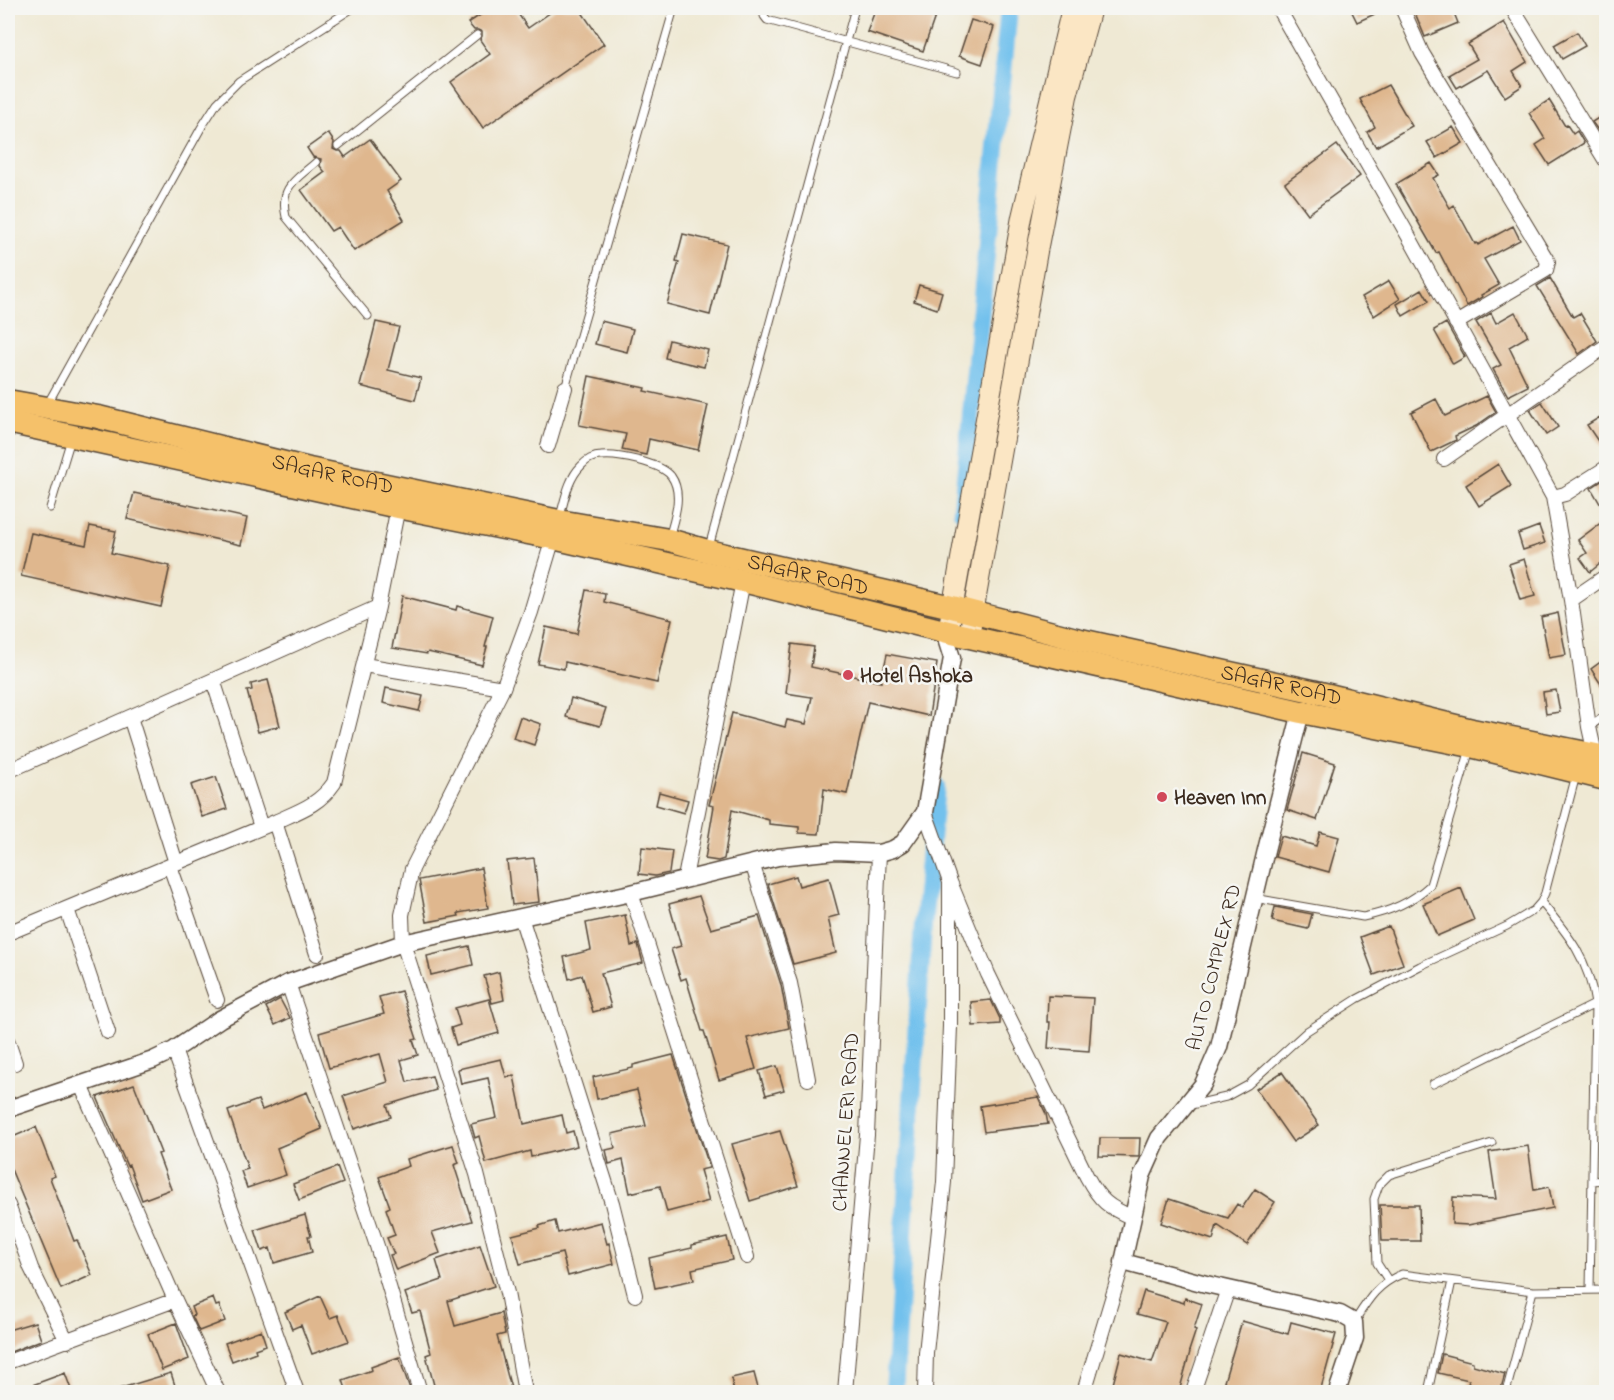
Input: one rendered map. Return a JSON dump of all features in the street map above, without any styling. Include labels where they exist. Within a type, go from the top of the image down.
[{"type":"highway","name":"SAGAR ROAD","points":[[8,400],[98,417],[556,530],[705,562],[952,607],[1076,639],[1312,691],[1472,730],[1601,756]]},
{"type":"highway","name":"SAGAR ROAD","points":[[8,422],[398,507],[556,530]]},
{"type":"highway","name":"SAGAR ROAD","points":[[705,562],[743,581],[958,634],[1301,712],[1471,746],[1606,779]]},
{"type":"main road","points":[[958,634],[952,607],[1022,217],[1072,8]]},
{"type":"main road","points":[[958,634],[974,613],[1036,258],[1063,119],[1091,8]]},
{"type":"street","points":[[1278,8],[1553,497],[1571,600],[1589,727],[1601,756]]},
{"type":"street","points":[[1402,8],[1422,53],[1548,262],[1546,270],[1456,323]]},
{"type":"street","points":[[1512,8],[1606,161]]},
{"type":"street","points":[[1444,459],[1606,346]]},
{"type":"street","points":[[548,446],[565,388]]},
{"type":"street","points":[[1553,497],[1565,494],[1606,468]]},
{"type":"street","points":[[8,933],[275,822],[324,797],[334,783],[378,607],[398,507]]},
{"type":"street","points":[[525,1392],[507,1293],[477,1173],[403,943],[402,915],[412,869],[503,688],[531,612],[556,530]]},
{"type":"street","points":[[1571,600],[1606,576]]},
{"type":"street","points":[[685,878],[743,581]]},
{"type":"street","points":[[8,771],[378,607]]},
{"type":"street","points":[[8,1109],[153,1060],[174,1050],[220,1019],[288,984],[403,943],[631,893],[778,857],[836,851],[879,853],[893,849],[903,843],[925,812],[952,658],[962,651],[958,634]]},
{"type":"street","points":[[364,665],[503,688]]},
{"type":"street","points":[[213,680],[261,827]]},
{"type":"street","name":"AUTO COMPLEX RD","points":[[1123,1262],[1142,1176],[1159,1138],[1203,1084],[1219,1047],[1301,712]]},
{"type":"street","points":[[130,717],[173,865],[218,1000]]},
{"type":"street","points":[[925,812],[950,882],[988,974],[1087,1177],[1098,1197],[1110,1208],[1133,1218]]},
{"type":"street","points":[[275,822],[317,954]]},
{"type":"street","name":"CHANNEL ERI ROAD","points":[[845,1392],[867,1136],[879,853]]},
{"type":"street","points":[[752,863],[790,983],[808,1079]]},
{"type":"street","points":[[924,1392],[944,1182],[950,1026],[950,882]]},
{"type":"street","points":[[631,893],[747,1257]]},
{"type":"street","points":[[67,909],[108,1032]]},
{"type":"street","points":[[521,917],[612,1203],[635,1295]]},
{"type":"street","points":[[288,984],[377,1246],[420,1392]]},
{"type":"street","points":[[8,1042],[15,1062]]},
{"type":"street","points":[[174,1050],[297,1392]]},
{"type":"street","points":[[81,1085],[218,1392]]},
{"type":"street","points":[[8,1205],[31,1268],[67,1341]]},
{"type":"street","points":[[1084,1392],[1123,1262],[1340,1314],[1354,1322],[1355,1338],[1336,1392]]},
{"type":"street","points":[[1193,1392],[1228,1289]]},
{"type":"street","points":[[8,1362],[175,1300]]},
{"type":"lane","points":[[45,408],[217,103],[239,81],[352,8]]},
{"type":"lane","points":[[565,388],[674,8]]},
{"type":"lane","points":[[766,8],[764,16],[767,20],[957,72]]},
{"type":"lane","points":[[705,562],[855,8]]},
{"type":"lane","points":[[338,146],[477,35]]},
{"type":"lane","points":[[316,162],[286,189],[284,205],[286,217],[368,316]]},
{"type":"lane","points":[[50,508],[72,436]]},
{"type":"lane","points":[[556,530],[570,482],[575,473],[589,459],[609,456],[650,464],[664,469],[671,476],[678,495],[666,552]]},
{"type":"lane","points":[[1589,727],[1606,715]]},
{"type":"lane","points":[[1254,898],[1363,917],[1380,914],[1418,897],[1430,885],[1471,746]]},
{"type":"lane","points":[[1185,1107],[1226,1097],[1248,1084],[1307,1031],[1357,999],[1420,966],[1507,926],[1534,910],[1541,902],[1577,773]]},
{"type":"lane","points":[[1541,902],[1568,933],[1584,961],[1592,983],[1595,1004],[1590,1290]]},
{"type":"lane","points":[[1433,1084],[1595,1004]]},
{"type":"lane","points":[[1388,1280],[1377,1263],[1374,1198],[1379,1185],[1389,1175],[1492,1143]]},
{"type":"lane","points":[[1592,1181],[1606,1180]]},
{"type":"lane","points":[[1354,1322],[1371,1295],[1388,1280],[1402,1274],[1533,1291],[1606,1290]]},
{"type":"lane","points":[[1428,1392],[1452,1281]]},
{"type":"lane","points":[[1506,1392],[1533,1291]]},
{"type":"building","points":[[491,8],[514,8],[528,28],[557,8],[579,8],[604,44],[483,128],[451,82],[490,54],[480,40],[482,32],[474,30],[468,23]]},
{"type":"building","points":[[876,8],[928,8],[937,11],[923,51],[867,32]]},
{"type":"building","points":[[1350,8],[1388,8],[1357,22]]},
{"type":"building","points":[[1413,8],[1452,8],[1458,23],[1425,37]]},
{"type":"building","points":[[971,20],[994,27],[982,64],[959,56]]},
{"type":"building","points":[[1504,22],[1527,62],[1513,71],[1522,86],[1505,97],[1488,70],[1457,88],[1449,75],[1477,59],[1468,44]]},
{"type":"building","points":[[1577,32],[1585,46],[1562,59],[1554,45]]},
{"type":"building","points":[[1388,85],[1412,126],[1376,147],[1367,132],[1375,127],[1360,99]]},
{"type":"building","points":[[1549,100],[1565,126],[1567,125],[1573,134],[1577,131],[1584,143],[1549,165],[1536,145],[1545,139],[1529,113]]},
{"type":"building","points":[[1606,113],[1606,129],[1600,133],[1592,122]]},
{"type":"building","points":[[1453,127],[1463,143],[1437,158],[1427,142]]},
{"type":"building","points":[[328,133],[334,142],[333,149],[341,151],[345,157],[370,139],[401,181],[387,191],[404,220],[354,251],[338,227],[331,231],[301,190],[325,172],[320,166],[321,159],[313,157],[307,148]]},
{"type":"building","points":[[1337,145],[1360,176],[1308,214],[1285,183]]},
{"type":"building","points":[[1431,163],[1439,175],[1433,178],[1450,208],[1454,205],[1475,244],[1478,245],[1513,226],[1520,240],[1484,259],[1499,285],[1467,306],[1439,252],[1436,253],[1396,184]]},
{"type":"building","points":[[683,234],[727,244],[710,315],[667,304],[679,262],[676,261]]},
{"type":"building","points":[[1550,278],[1573,317],[1580,313],[1597,341],[1579,354],[1537,286]]},
{"type":"building","points":[[1389,281],[1400,299],[1374,316],[1362,297]]},
{"type":"building","points":[[919,285],[942,292],[937,309],[914,301]]},
{"type":"building","points":[[1422,289],[1429,301],[1403,316],[1397,304]]},
{"type":"building","points":[[1515,312],[1528,336],[1509,347],[1528,386],[1508,396],[1493,369],[1501,365],[1476,322],[1491,313],[1496,323]]},
{"type":"building","points":[[601,321],[633,329],[627,352],[595,344]]},
{"type":"building","points":[[376,322],[399,327],[388,370],[421,378],[415,400],[360,386]]},
{"type":"building","points":[[1446,323],[1465,357],[1453,364],[1434,330]]},
{"type":"building","points":[[669,340],[708,350],[704,367],[665,358]]},
{"type":"building","points":[[589,376],[708,405],[698,450],[649,439],[646,455],[622,450],[626,434],[579,425]]},
{"type":"building","points":[[1487,396],[1496,412],[1476,426],[1455,436],[1456,440],[1431,452],[1411,412],[1436,399],[1445,416]]},
{"type":"building","points":[[1542,402],[1558,427],[1546,435],[1530,410]]},
{"type":"building","points":[[1600,417],[1606,427],[1606,453],[1587,425]]},
{"type":"building","points":[[1498,464],[1511,486],[1479,506],[1466,485]]},
{"type":"building","points":[[1606,478],[1606,514],[1591,488]]},
{"type":"building","points":[[134,493],[247,518],[241,545],[127,519]]},
{"type":"building","points":[[1606,519],[1606,559],[1590,572],[1580,558],[1587,553],[1578,540]]},
{"type":"building","points":[[90,526],[116,531],[111,553],[170,566],[161,607],[21,576],[31,533],[86,545]]},
{"type":"building","points":[[1539,526],[1545,543],[1523,550],[1518,534]]},
{"type":"building","points":[[1524,559],[1535,596],[1520,600],[1509,564]]},
{"type":"building","points":[[586,590],[605,594],[604,602],[672,619],[657,683],[565,662],[564,669],[538,664],[546,627],[577,634]]},
{"type":"building","points":[[402,596],[456,610],[457,606],[493,616],[482,665],[428,652],[427,654],[392,648]]},
{"type":"building","points":[[1558,613],[1566,655],[1549,658],[1541,617]]},
{"type":"building","points":[[792,644],[814,647],[811,667],[881,682],[887,654],[937,663],[929,716],[868,702],[847,794],[824,789],[819,834],[799,833],[799,827],[769,824],[769,820],[732,810],[724,859],[718,861],[705,859],[714,806],[709,805],[732,713],[785,727],[787,720],[806,724],[812,697],[786,693]]},
{"type":"building","points":[[1606,658],[1606,692],[1591,669]]},
{"type":"building","points":[[268,680],[280,726],[258,732],[247,691],[252,690],[251,684]]},
{"type":"building","points":[[386,688],[423,696],[419,711],[383,703]]},
{"type":"building","points":[[1556,690],[1560,712],[1546,714],[1543,692]]},
{"type":"building","points":[[571,698],[606,708],[600,726],[566,717]]},
{"type":"building","points":[[520,717],[541,724],[534,745],[513,738]]},
{"type":"building","points":[[1303,753],[1335,763],[1317,820],[1287,810]]},
{"type":"building","points":[[216,777],[227,809],[202,817],[191,785]]},
{"type":"building","points":[[659,792],[688,800],[684,813],[656,805]]},
{"type":"building","points":[[1320,832],[1339,837],[1329,872],[1275,857],[1281,836],[1316,846]]},
{"type":"building","points":[[642,847],[672,851],[669,873],[655,876],[639,874]]},
{"type":"building","points":[[534,858],[539,902],[512,905],[507,861]]},
{"type":"building","points":[[481,868],[488,908],[458,913],[459,916],[427,922],[419,880]]},
{"type":"building","points":[[796,876],[799,886],[829,878],[839,915],[828,918],[836,953],[793,964],[768,884]]},
{"type":"building","points":[[1461,888],[1474,920],[1437,936],[1423,904]]},
{"type":"building","points":[[699,896],[711,929],[759,916],[781,985],[789,1028],[747,1038],[756,1069],[719,1080],[686,978],[681,980],[671,949],[681,946],[669,904]]},
{"type":"building","points":[[1275,907],[1312,914],[1308,929],[1272,921]]},
{"type":"building","points":[[625,915],[631,946],[638,944],[643,963],[601,973],[611,1007],[593,1012],[582,975],[569,979],[564,957],[591,950],[586,923]]},
{"type":"building","points":[[1389,926],[1403,964],[1374,975],[1360,937]]},
{"type":"building","points":[[469,946],[473,965],[431,975],[427,956]]},
{"type":"building","points":[[499,972],[504,1000],[492,1003],[484,976]]},
{"type":"building","points":[[401,991],[417,1039],[413,1040],[418,1055],[401,1060],[407,1082],[432,1076],[436,1090],[387,1105],[391,1117],[354,1129],[343,1096],[388,1082],[380,1054],[329,1068],[319,1033],[384,1014],[379,997]]},
{"type":"building","points":[[1048,996],[1093,998],[1089,1051],[1048,1048],[1050,1022],[1047,1022]]},
{"type":"building","points":[[280,999],[290,1018],[275,1025],[266,1007]]},
{"type":"building","points":[[489,999],[499,1033],[456,1045],[451,1028],[460,1025],[455,1008]]},
{"type":"building","points":[[991,1000],[1000,1024],[973,1026],[971,1002]]},
{"type":"building","points":[[673,1055],[709,1166],[709,1168],[700,1170],[709,1201],[667,1212],[660,1186],[630,1193],[623,1160],[609,1164],[606,1150],[615,1148],[612,1134],[646,1126],[637,1090],[597,1099],[593,1077],[633,1068],[633,1065]]},
{"type":"building","points":[[501,1059],[506,1077],[514,1076],[524,1124],[562,1115],[566,1133],[573,1131],[577,1146],[531,1157],[530,1151],[486,1163],[479,1136],[475,1138],[471,1124],[497,1118],[488,1078],[461,1084],[458,1069]]},
{"type":"building","points":[[777,1066],[784,1090],[766,1095],[759,1071]]},
{"type":"building","points":[[1282,1072],[1319,1125],[1293,1142],[1256,1089]]},
{"type":"building","points":[[134,1084],[161,1153],[158,1154],[171,1189],[142,1200],[129,1165],[127,1166],[97,1097]]},
{"type":"building","points":[[307,1092],[322,1129],[277,1148],[286,1175],[247,1188],[241,1171],[248,1169],[228,1111],[258,1100],[262,1110]]},
{"type":"building","points":[[1038,1097],[1048,1124],[984,1132],[980,1106]]},
{"type":"building","points":[[36,1127],[55,1176],[50,1178],[74,1241],[77,1240],[92,1275],[61,1289],[8,1162],[8,1139]]},
{"type":"building","points":[[780,1131],[798,1186],[750,1201],[732,1144]]},
{"type":"building","points":[[1100,1138],[1140,1138],[1139,1157],[1099,1156]]},
{"type":"building","points":[[453,1145],[459,1163],[454,1165],[472,1221],[432,1232],[440,1253],[396,1270],[390,1255],[394,1254],[387,1238],[395,1235],[386,1209],[390,1207],[379,1177],[409,1166],[407,1159]]},
{"type":"building","points":[[1528,1146],[1534,1190],[1549,1187],[1553,1208],[1468,1225],[1452,1224],[1453,1197],[1496,1199],[1489,1152]]},
{"type":"building","points":[[337,1167],[343,1183],[299,1200],[293,1184]]},
{"type":"building","points":[[1255,1189],[1275,1202],[1247,1245],[1217,1225],[1213,1240],[1161,1223],[1169,1199],[1228,1218],[1237,1204],[1242,1208]]},
{"type":"building","points":[[1380,1205],[1419,1205],[1420,1241],[1382,1241]]},
{"type":"building","points":[[305,1215],[311,1236],[308,1236],[312,1252],[274,1263],[270,1248],[262,1251],[255,1230]]},
{"type":"building","points":[[555,1221],[558,1233],[601,1222],[614,1264],[568,1276],[562,1253],[520,1264],[512,1235],[540,1228],[539,1226]]},
{"type":"building","points":[[727,1237],[732,1260],[692,1269],[694,1280],[655,1288],[649,1258]]},
{"type":"building","points":[[480,1245],[494,1286],[448,1301],[455,1326],[501,1313],[505,1334],[497,1336],[512,1392],[440,1392],[439,1388],[435,1389],[426,1355],[431,1353],[420,1311],[412,1313],[405,1293],[442,1280],[436,1260]]},
{"type":"building","points":[[1144,1291],[1184,1303],[1185,1298],[1202,1304],[1179,1392],[1111,1392],[1121,1353],[1152,1362],[1166,1322],[1137,1314]]},
{"type":"building","points":[[320,1296],[330,1318],[338,1315],[349,1341],[312,1354],[301,1325],[292,1329],[285,1312]]},
{"type":"building","points":[[213,1298],[216,1306],[219,1305],[225,1321],[199,1331],[192,1316],[194,1315],[191,1307]]},
{"type":"building","points":[[1242,1321],[1288,1334],[1291,1322],[1336,1334],[1320,1392],[1221,1392]]},
{"type":"building","points":[[35,1322],[41,1340],[8,1353],[8,1330]]},
{"type":"building","points":[[176,1323],[189,1359],[162,1370],[148,1334]]},
{"type":"building","points":[[261,1330],[266,1345],[255,1349],[256,1352],[232,1361],[225,1343]]},
{"type":"building","points":[[1442,1354],[1505,1374],[1500,1392],[1466,1392],[1469,1380],[1438,1373]]},
{"type":"building","points":[[399,1357],[411,1392],[347,1392],[343,1380]]},
{"type":"building","points":[[65,1373],[72,1392],[16,1392],[16,1391]]},
{"type":"building","points":[[171,1373],[177,1392],[118,1392],[118,1389]]},
{"type":"building","points":[[754,1373],[759,1392],[734,1392],[731,1378]]},
{"type":"waterway","points":[[962,511],[1009,8]]},
{"type":"waterway","points":[[894,1392],[923,925],[936,786]]},
{"type":"place","name":"Hotel Ashoka","points":[[848,675]]},
{"type":"place","name":"Heaven Inn","points":[[1162,797]]}]
